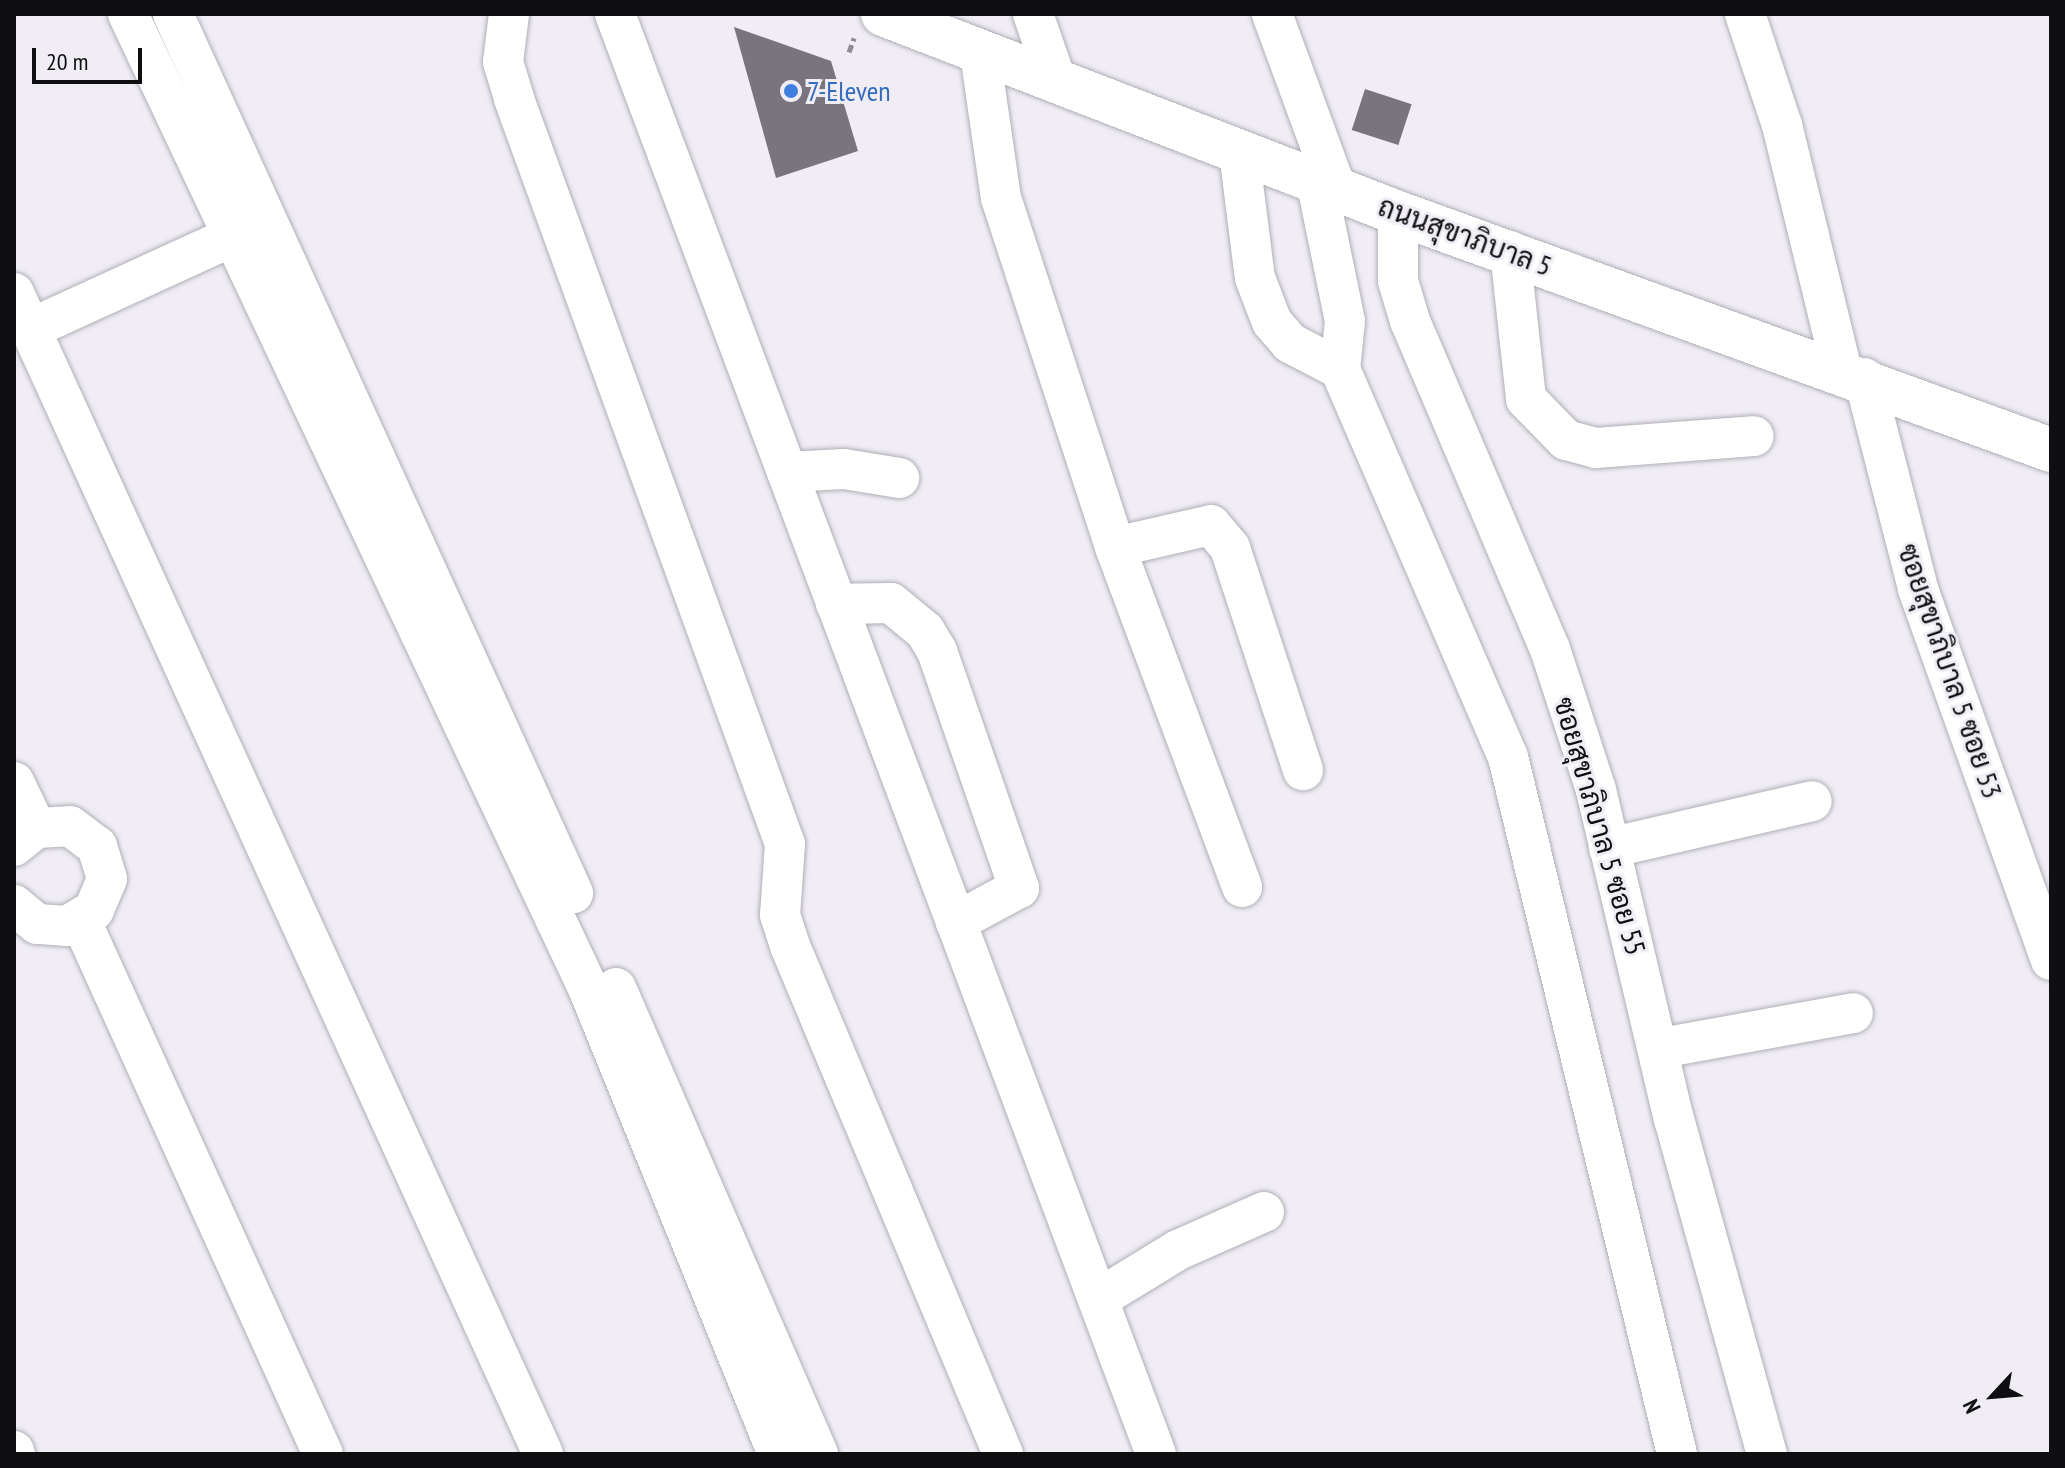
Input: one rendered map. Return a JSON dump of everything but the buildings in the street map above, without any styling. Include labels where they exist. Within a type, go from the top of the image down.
[{"type":"main road","name":"ถนนสุขาภิบาล 5","points":[[883,14],[980,53],[1055,77],[1398,213],[1853,374],[2051,450]]},
{"type":"street","points":[[128,14],[588,988],[778,1454]]},
{"type":"street","points":[[173,14],[656,1078],[818,1454]]},
{"type":"street","points":[[509,14],[503,62],[514,99],[785,844],[780,915],[790,946],[1003,1454]]},
{"type":"street","points":[[615,14],[1156,1454]]},
{"type":"street","points":[[1033,14],[1055,77]]},
{"type":"street","points":[[1272,14],[1326,184],[1345,321],[1340,369],[1508,757],[1677,1454]]},
{"type":"street","name":"ซอยสุขาภิบาล 5 ซอย 53","points":[[1745,14],[1782,125],[1918,589],[2051,960]]},
{"type":"street","points":[[980,53],[1001,198],[1115,547],[1242,887]]},
{"type":"street","points":[[1239,152],[1255,278],[1272,322],[1290,343],[1340,369]]},
{"type":"street","name":"ซอยสุขาภิบาล 5 ซอย 55","points":[[1398,213],[1398,281],[1410,321],[1550,649],[1609,848],[1767,1454]]},
{"type":"street","points":[[30,329],[233,236]]},
{"type":"street","points":[[1510,251],[1526,399],[1566,440],[1596,448],[1754,436]]},
{"type":"street","points":[[14,293],[543,1454]]},
{"type":"street","points":[[787,472],[844,469],[899,478]]},
{"type":"street","points":[[1115,547],[1211,525],[1230,548],[1303,770]]},
{"type":"street","points":[[836,604],[891,603],[925,631],[937,651],[1019,888],[956,922]]},
{"type":"street","points":[[14,782],[25,837],[70,826],[105,862],[104,896],[81,921],[37,924],[14,905]]},
{"type":"street","points":[[1609,848],[1812,801]]},
{"type":"street","points":[[81,921],[323,1454]]},
{"type":"street","points":[[1661,1048],[1853,1013]]},
{"type":"street","points":[[1098,1299],[1178,1250],[1264,1212]]},
{"type":"place","name":"7-Eleven","points":[[791,91]]}]
